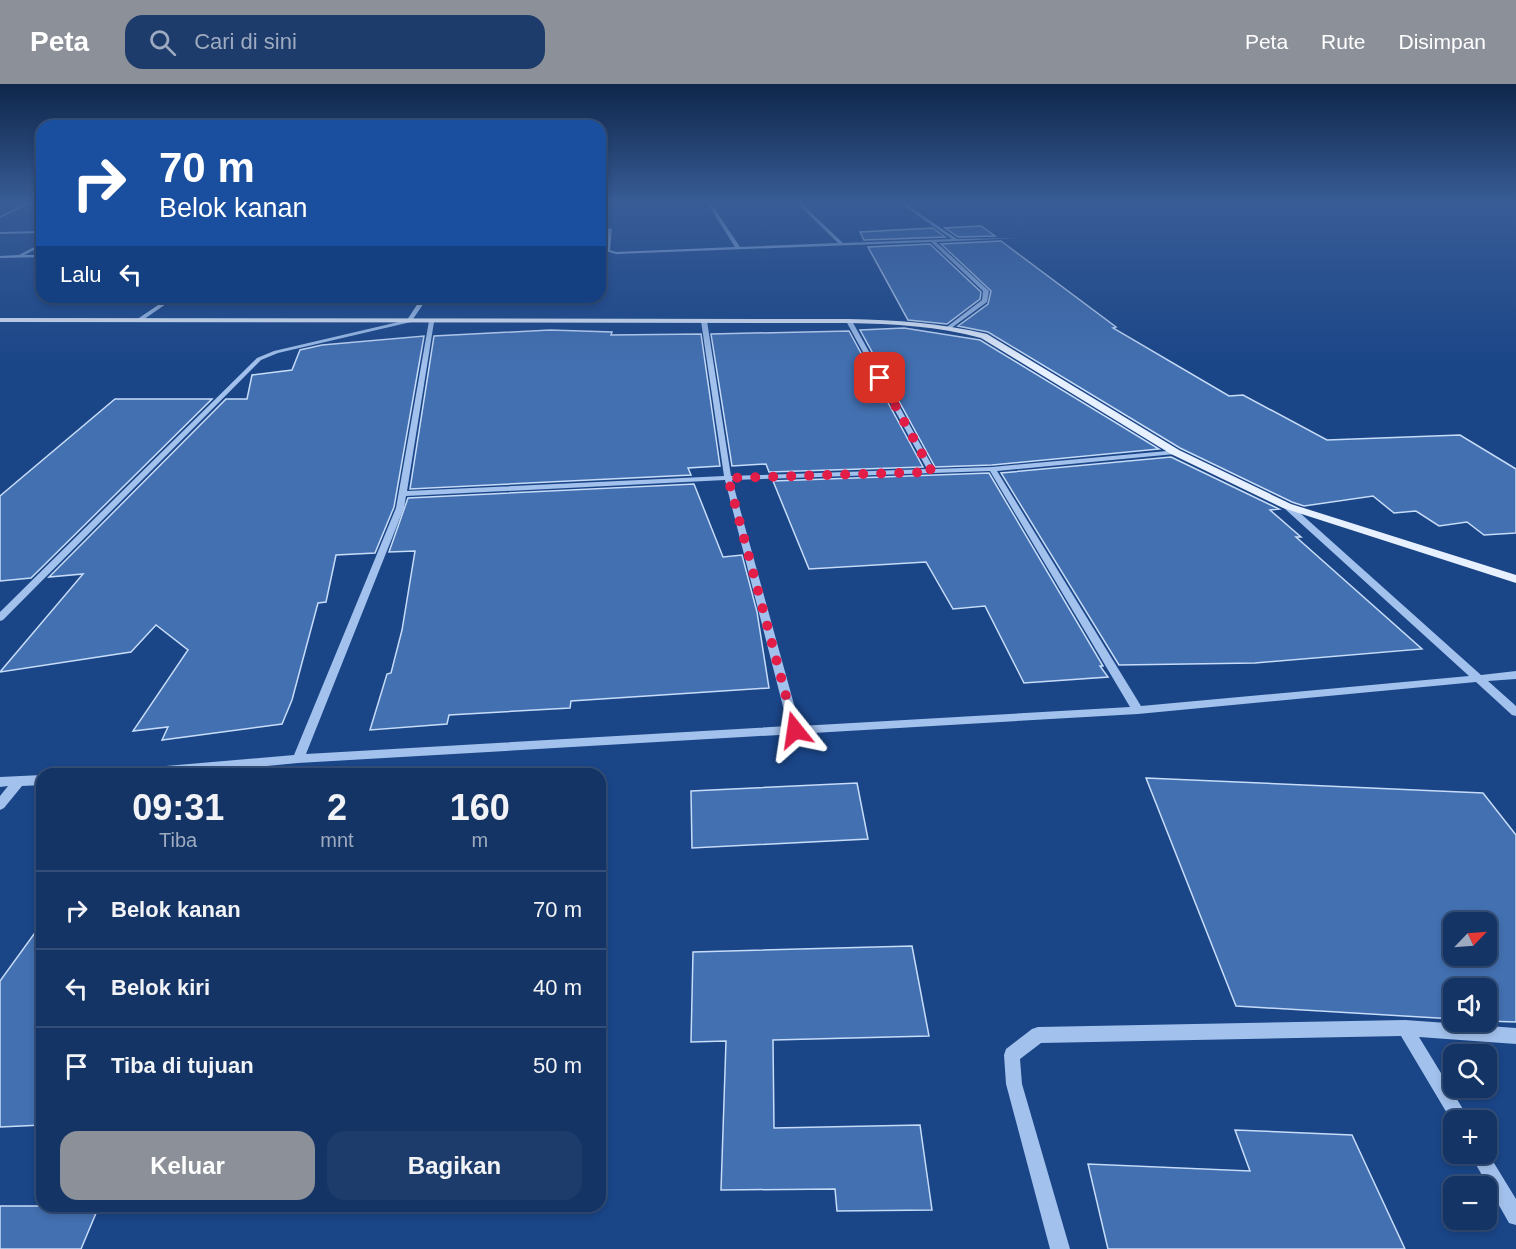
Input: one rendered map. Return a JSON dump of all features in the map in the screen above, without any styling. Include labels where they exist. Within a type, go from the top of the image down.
[{"type":"main road","points":[[0,320],[849,321],[907,322],[950,327],[984,336],[1175,452],[1287,506],[1516,579]]},
{"type":"street","points":[[950,257],[986,291],[986,301],[950,327]]},
{"type":"street","points":[[138,321],[164,303]]},
{"type":"street","points":[[0,618],[259,359],[276,352],[409,321],[421,303]]},
{"type":"street","points":[[704,321],[728,478],[795,730]]},
{"type":"street","points":[[849,321],[932,472]]},
{"type":"street","points":[[298,759],[400,508],[431,322]]},
{"type":"street","points":[[402,494],[728,478],[992,469],[1175,452]]},
{"type":"street","points":[[992,469],[1138,710]]},
{"type":"street","points":[[1287,506],[1516,712]]},
{"type":"street","points":[[198,768],[298,759],[1138,710],[1516,675]]},
{"type":"street","points":[[0,782],[36,780]]},
{"type":"street","points":[[0,805],[19,781]]},
{"type":"street","points":[[1060,1249],[1014,1084],[1012,1055],[1038,1035],[1405,1028],[1516,1036]]},
{"type":"street","points":[[1405,1028],[1454,1110]]},
{"type":"street","points":[[1485,1164],[1516,1216]]},
{"type":"building","points":[[874,257],[944,257],[981,292],[980,299],[947,324],[908,320]]},
{"type":"building","points":[[955,257],[1023,257],[1116,327],[1113,328],[1229,396],[1243,395],[1327,440],[1460,435],[1516,469],[1516,533],[1484,535],[1467,522],[1439,526],[1416,511],[1394,513],[1373,496],[1304,506],[1292,502],[1180,448],[988,332],[958,326],[988,304],[991,291]]},
{"type":"building","points":[[904,328],[980,340],[1159,449],[992,465],[935,467],[860,330]]},
{"type":"building","points":[[550,330],[612,332],[611,335],[701,334],[720,466],[688,468],[691,475],[410,489],[434,336]]},
{"type":"building","points":[[849,331],[923,467],[769,472],[766,464],[732,466],[711,334]]},
{"type":"building","points":[[424,336],[394,507],[375,553],[336,555],[326,602],[318,603],[292,700],[282,724],[162,740],[168,727],[133,731],[188,650],[156,625],[131,652],[0,672],[83,574],[49,577],[226,399],[247,399],[252,375],[292,370],[300,350],[322,345]]},
{"type":"building","points":[[115,399],[212,399],[31,578],[0,581],[0,496]]},
{"type":"building","points":[[1171,457],[1279,509],[1270,510],[1301,537],[1296,537],[1422,649],[1255,663],[1119,665],[1001,473]]},
{"type":"building","points":[[989,473],[1108,677],[1024,683],[985,606],[953,609],[926,562],[809,569],[773,481]]},
{"type":"building","points":[[694,484],[723,557],[742,555],[757,612],[769,688],[571,701],[570,708],[449,715],[447,724],[370,730],[387,674],[391,673],[402,630],[415,551],[389,552],[408,498]]},
{"type":"building","points":[[1146,778],[1483,793],[1516,835],[1516,1022],[1497,1021],[1497,978],[1443,978],[1443,1018],[1236,1006]]},
{"type":"building","points":[[857,783],[868,839],[692,848],[691,791]]},
{"type":"building","points":[[36,931],[36,1125],[0,1127],[0,981]]},
{"type":"building","points":[[912,946],[929,1036],[773,1040],[774,1128],[920,1125],[932,1210],[837,1211],[835,1189],[721,1190],[726,1041],[691,1042],[693,952]]},
{"type":"building","points":[[1235,1130],[1352,1135],[1405,1249],[1108,1249],[1088,1164],[1250,1171]]},
{"type":"building","points":[[0,1206],[36,1206],[36,1212],[96,1212],[81,1249],[0,1249]]},
{"type":"route","points":[[795,730],[728,478],[932,472],[880,378]]}]
